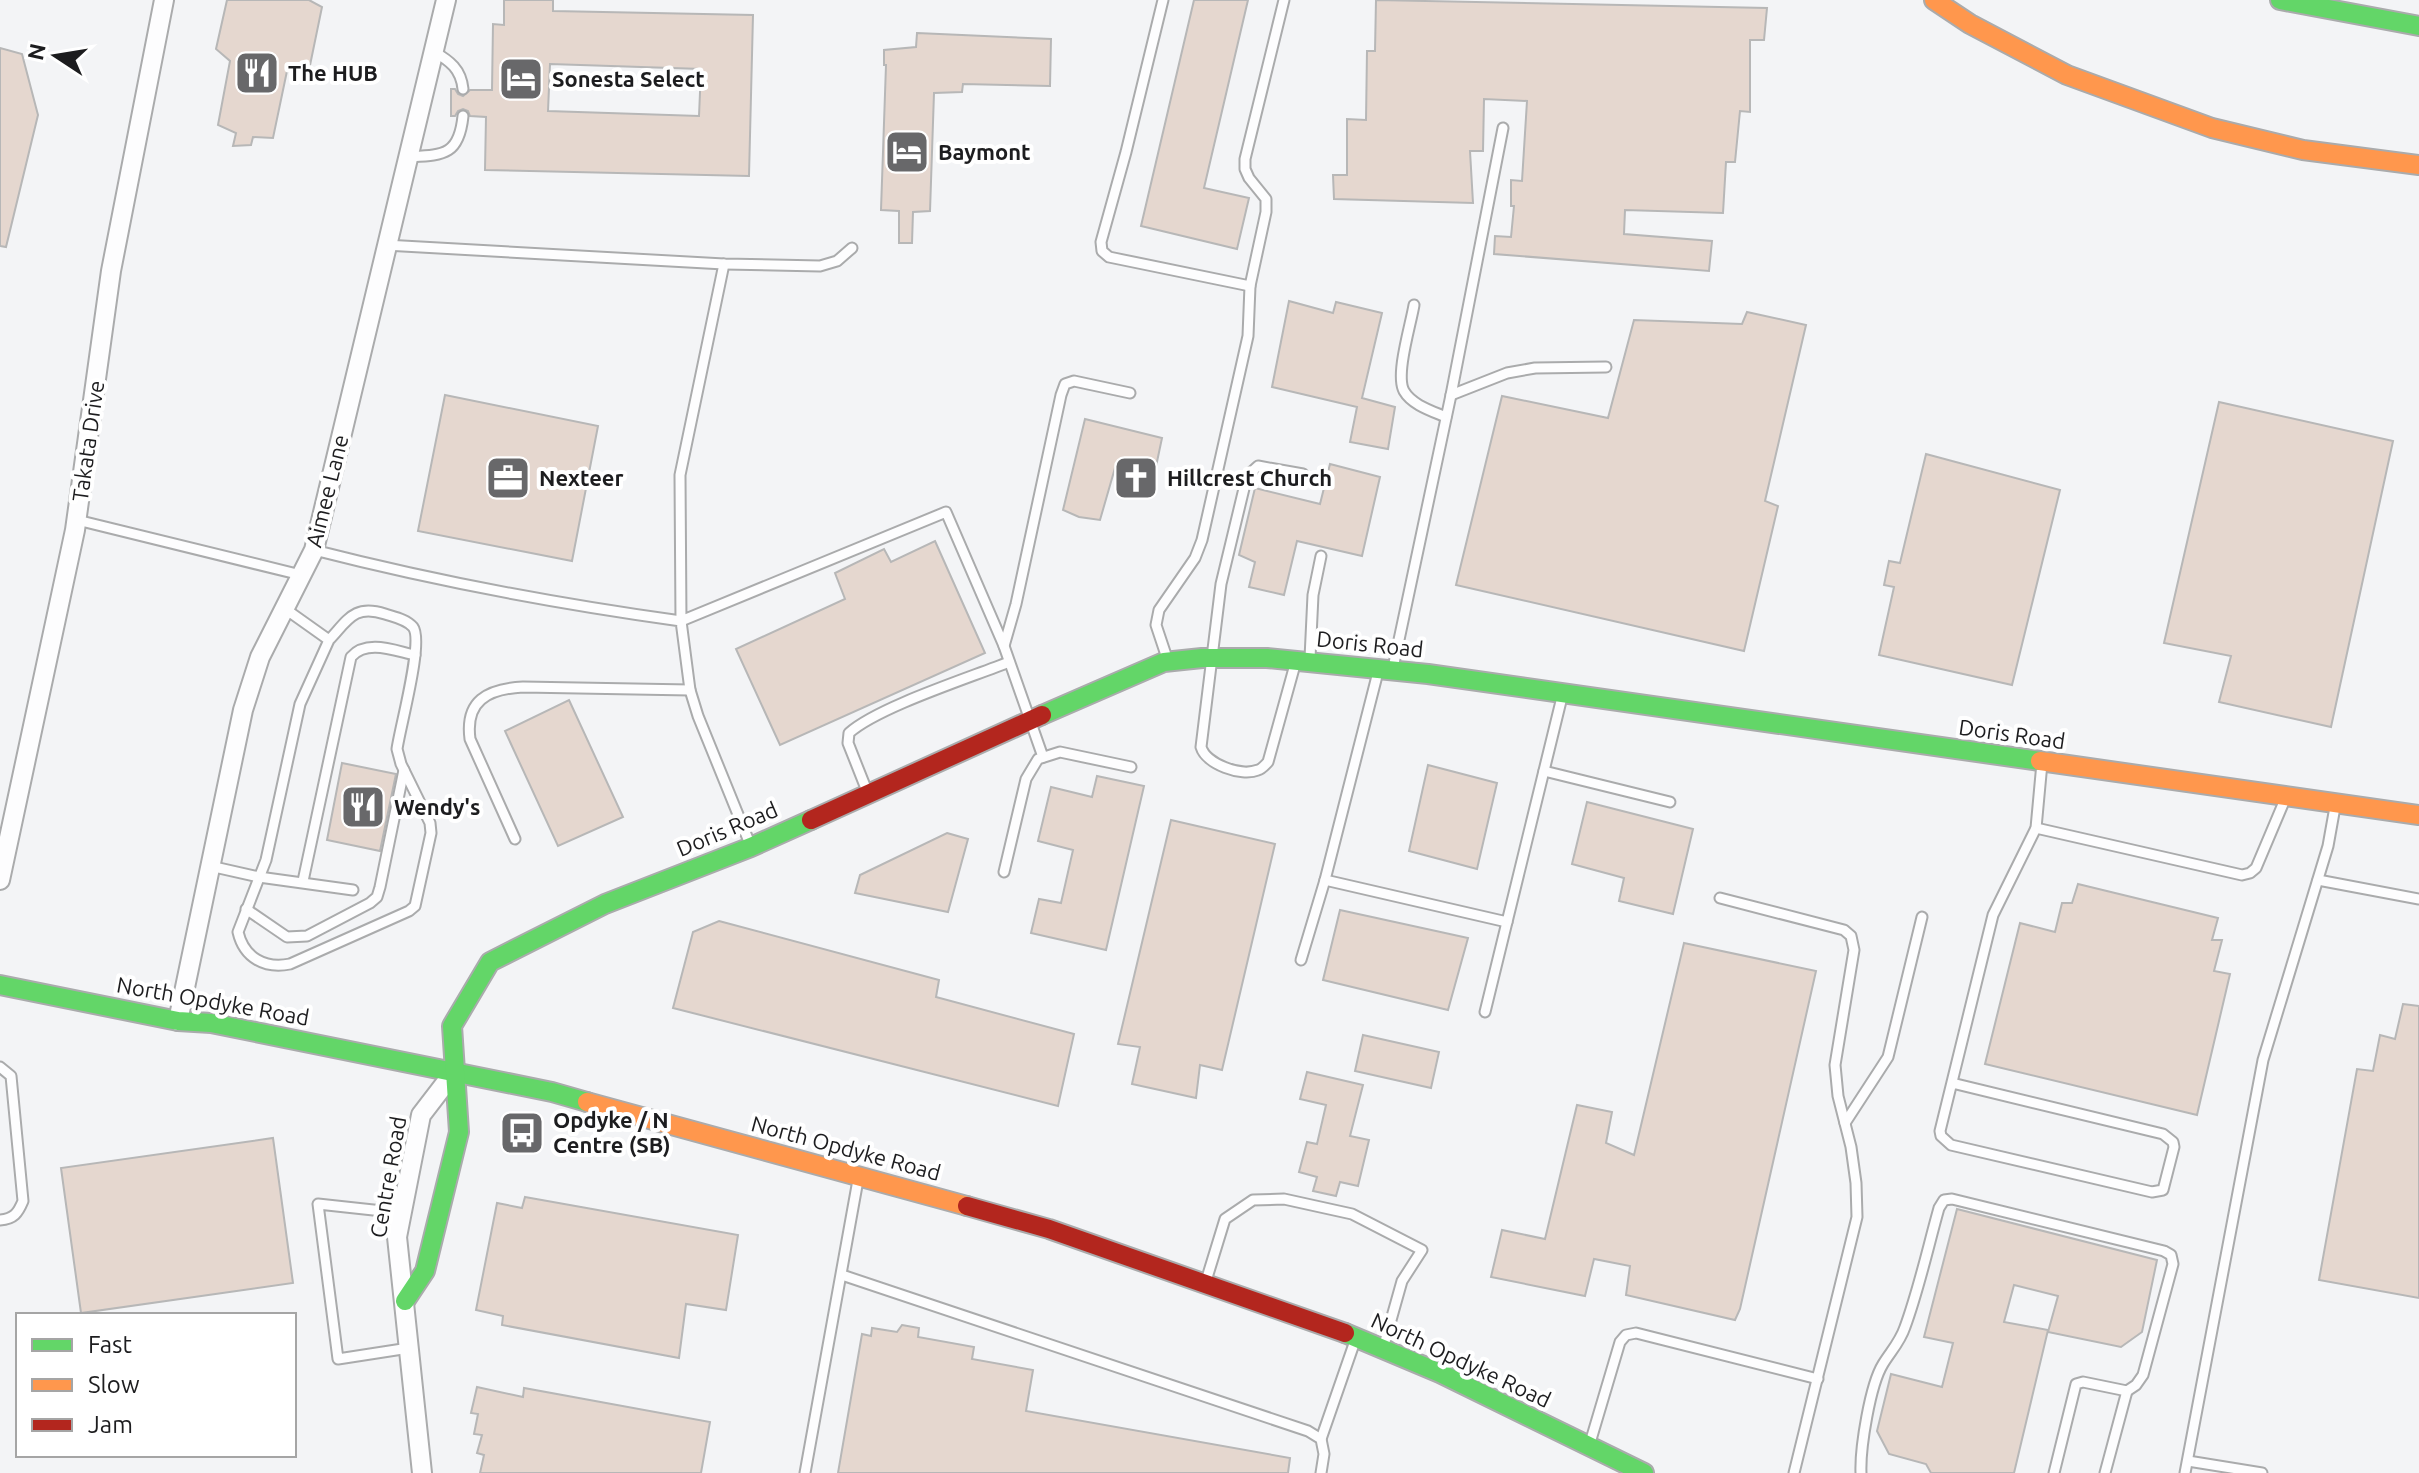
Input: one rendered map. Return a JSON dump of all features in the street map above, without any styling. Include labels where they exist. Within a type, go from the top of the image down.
[{"type":"main road","points":[[1934,0],[1981,30],[2067,75],[2212,128],[2303,150],[2419,165]]},
{"type":"main road","points":[[2280,0],[2419,26]]},
{"type":"main road","name":"Doris Road","points":[[454,1072],[452,1026],[490,962],[605,904],[751,847],[1134,673],[1169,661],[1212,657],[1303,661],[1385,670],[2419,815]]},
{"type":"main road","name":"North Opdyke Road","points":[[0,985],[178,1021],[211,1023],[552,1092],[1049,1229],[1356,1337],[1440,1373],[1644,1473]]},
{"type":"main road","points":[[405,1301],[425,1271],[459,1132],[454,1072]]},
{"type":"street","name":"Takata Drive","points":[[0,880],[77,520],[111,271],[164,0]]},
{"type":"street","name":"Aimee Lane","points":[[178,1021],[243,710],[260,657],[314,550],[446,0]]},
{"type":"street","name":"Centre Road","points":[[422,1473],[397,1237],[421,1115],[454,1072]]},
{"type":"lane","points":[[1163,0],[1101,242],[1102,251],[1109,257],[1250,286]]},
{"type":"lane","points":[[1169,661],[1156,625],[1159,610],[1195,558],[1202,540],[1248,336],[1250,286],[1266,199],[1249,178],[1245,159],[1284,0]]},
{"type":"lane","points":[[433,51],[449,61],[459,73],[463,89]]},
{"type":"lane","points":[[407,157],[446,153],[456,145],[462,133],[463,116]]},
{"type":"lane","points":[[1301,960],[1385,670],[1451,395],[1503,128]]},
{"type":"lane","points":[[385,245],[724,264],[820,266],[837,261],[852,248]]},
{"type":"lane","points":[[724,264],[680,475],[681,621],[690,690],[698,716],[751,847]]},
{"type":"lane","points":[[1414,305],[1400,380],[1404,393],[1411,399],[1446,417]]},
{"type":"lane","points":[[1451,395],[1507,373],[1535,368],[1606,367]]},
{"type":"lane","points":[[1004,646],[1065,384],[1074,381],[1130,393]]},
{"type":"lane","points":[[1303,474],[1258,466],[1247,476],[1221,584],[1201,747],[1203,755],[1214,765],[1257,771],[1268,762],[1303,661],[1321,556]]},
{"type":"lane","points":[[314,550],[529,596],[681,621],[946,512],[1004,646],[1043,757]]},
{"type":"lane","points":[[77,520],[301,575]]},
{"type":"lane","points":[[284,608],[329,640]]},
{"type":"lane","points":[[365,609],[404,620],[413,627],[417,636],[415,655],[397,749],[430,823],[431,833],[415,906],[303,958],[278,966],[249,956],[238,932],[266,860],[300,704],[329,640],[354,614],[365,609]]},
{"type":"lane","points":[[303,881],[351,657],[356,651],[370,646],[415,655]]},
{"type":"lane","points":[[868,794],[848,743],[849,733],[897,707],[1009,662]]},
{"type":"lane","points":[[515,839],[470,739],[468,724],[471,710],[482,697],[523,687],[690,690]]},
{"type":"lane","points":[[1485,1012],[1563,694]]},
{"type":"lane","points":[[1004,872],[1026,779],[1038,759],[1060,752],[1131,767]]},
{"type":"lane","points":[[1952,1083],[2163,1134],[2173,1142],[2174,1147],[2163,1190],[2152,1192],[1951,1145],[1941,1136],[1940,1131],[1993,915],[2036,828],[2042,763]]},
{"type":"lane","points":[[246,909],[287,937],[307,936],[377,897],[404,770]]},
{"type":"lane","points":[[1544,771],[1670,802]]},
{"type":"lane","points":[[2036,828],[2242,875],[2256,868],[2287,797]]},
{"type":"lane","points":[[2185,1473],[2263,1060],[2328,846],[2336,804]]},
{"type":"lane","points":[[210,866],[259,877],[353,890]]},
{"type":"lane","points":[[1325,880],[1507,922]]},
{"type":"lane","points":[[2318,880],[2419,899]]},
{"type":"lane","points":[[1720,898],[1844,930],[1851,936],[1854,950],[1835,1065],[1838,1096],[1855,1171],[1857,1217],[1794,1473]]},
{"type":"lane","points":[[1845,1123],[1888,1057],[1922,917]]},
{"type":"lane","points":[[0,1067],[11,1076],[23,1201],[18,1213],[9,1220],[0,1220]]},
{"type":"lane","points":[[805,1473],[859,1177]]},
{"type":"lane","points":[[1205,1284],[1225,1219],[1253,1200],[1284,1199],[1352,1214],[1422,1250],[1402,1281],[1383,1350]]},
{"type":"lane","points":[[1861,1473],[1860,1455],[1877,1378],[1906,1325],[1939,1208],[1944,1200],[1952,1199],[2171,1255],[2173,1264],[2143,1375],[2127,1391],[2105,1473]]},
{"type":"lane","points":[[401,1213],[318,1204],[338,1359],[409,1348]]},
{"type":"lane","points":[[842,1275],[1308,1431],[1321,1439]]},
{"type":"lane","points":[[1589,1446],[1620,1342],[1626,1335],[1636,1333],[1818,1379]]},
{"type":"lane","points":[[1321,1473],[1324,1454],[1321,1439],[1356,1337]]},
{"type":"lane","points":[[2054,1473],[2076,1384],[2083,1382],[2127,1391]]},
{"type":"lane","points":[[2188,1461],[2262,1473]]},
{"type":"building","name":"The HUB","points":[[227,0],[309,0],[322,7],[308,75],[287,71],[273,138],[253,137],[251,145],[233,146],[236,133],[218,125],[230,61],[216,49]]},
{"type":"building","name":"Sonesta Select","points":[[504,0],[553,0],[553,11],[753,15],[749,176],[485,170],[486,117],[470,116],[463,109],[451,116],[451,89],[463,96],[470,90],[492,90],[493,24],[504,25]],"holes":[[[550,64],[701,69],[699,116],[548,111]]]},
{"type":"building","points":[[1194,0],[1248,0],[1204,188],[1249,198],[1237,249],[1141,226]]},
{"type":"building","points":[[1376,0],[1767,8],[1764,40],[1750,40],[1750,112],[1740,111],[1735,162],[1726,162],[1723,213],[1625,210],[1624,234],[1712,241],[1709,271],[1494,254],[1495,236],[1511,237],[1514,206],[1511,206],[1511,180],[1522,181],[1527,101],[1484,99],[1483,151],[1470,151],[1473,203],[1334,199],[1333,175],[1347,175],[1347,119],[1366,120],[1367,51],[1375,51]]},
{"type":"building","name":"Baymont","points":[[917,33],[1051,39],[1050,86],[963,84],[962,92],[934,93],[930,211],[913,212],[912,243],[899,243],[899,211],[881,210],[884,50],[916,47]]},
{"type":"building","points":[[0,48],[22,54],[38,115],[6,247],[0,246]]},
{"type":"building","points":[[1289,301],[1333,313],[1336,302],[1382,313],[1362,398],[1395,407],[1388,449],[1350,442],[1357,407],[1272,387]]},
{"type":"building","points":[[1747,312],[1806,325],[1765,501],[1778,506],[1744,651],[1456,585],[1502,396],[1608,418],[1634,320],[1742,324]]},
{"type":"building","name":"Nexteer","points":[[445,395],[598,426],[572,561],[418,531]]},
{"type":"building","points":[[2219,402],[2393,441],[2331,727],[2219,702],[2231,656],[2164,643]]},
{"type":"building","points":[[1085,419],[1162,438],[1154,476],[1115,468],[1100,520],[1079,517],[1063,510]]},
{"type":"building","points":[[1926,454],[2060,490],[2012,685],[1879,655],[1894,587],[1884,585],[1889,561],[1900,563]]},
{"type":"building","points":[[1330,464],[1380,477],[1362,556],[1297,541],[1284,595],[1249,587],[1255,562],[1239,555],[1255,488],[1320,504]]},
{"type":"building","points":[[935,541],[985,653],[780,745],[736,649],[845,599],[835,573],[884,549],[891,562]]},
{"type":"building","points":[[569,700],[623,817],[558,846],[505,731]]},
{"type":"building","name":"Wendy's","points":[[342,763],[396,774],[380,851],[327,840]]},
{"type":"building","points":[[1428,765],[1497,783],[1477,869],[1409,851]]},
{"type":"building","points":[[1097,776],[1144,786],[1106,950],[1031,933],[1039,899],[1061,903],[1073,850],[1038,841],[1051,787],[1092,797]]},
{"type":"building","points":[[1587,802],[1693,829],[1673,914],[1619,901],[1624,878],[1572,864]]},
{"type":"building","points":[[1171,820],[1275,844],[1222,1070],[1200,1065],[1196,1098],[1132,1084],[1140,1047],[1118,1044]]},
{"type":"building","points":[[947,833],[968,839],[948,912],[855,893],[860,875]]},
{"type":"building","points":[[2078,884],[2218,918],[2212,940],[2222,940],[2214,971],[2230,974],[2197,1115],[1985,1064],[2020,923],[2055,932],[2062,903],[2072,903]]},
{"type":"building","points":[[1340,910],[1468,938],[1448,1010],[1323,980]]},
{"type":"building","points":[[719,921],[939,980],[936,997],[1074,1034],[1058,1106],[673,1008],[693,932]]},
{"type":"building","points":[[1684,943],[1816,971],[1735,1320],[1626,1295],[1630,1266],[1594,1259],[1585,1296],[1491,1277],[1502,1230],[1545,1239],[1577,1105],[1612,1112],[1606,1143],[1634,1155]]},
{"type":"building","points":[[2403,1004],[2419,1006],[2419,1298],[2319,1280],[2357,1069],[2373,1071],[2380,1035],[2395,1039]]},
{"type":"building","points":[[1363,1035],[1439,1052],[1431,1088],[1355,1071]]},
{"type":"building","points":[[1307,1072],[1363,1085],[1350,1136],[1369,1140],[1358,1186],[1340,1182],[1336,1196],[1313,1191],[1317,1177],[1299,1172],[1307,1142],[1317,1144],[1326,1105],[1300,1099]]},
{"type":"building","points":[[273,1138],[293,1283],[81,1313],[61,1168]]},
{"type":"building","points":[[525,1197],[738,1235],[726,1310],[686,1304],[679,1358],[502,1325],[503,1316],[476,1310],[497,1203],[522,1208]]},
{"type":"building","points":[[1957,1209],[2157,1260],[2142,1332],[2121,1347],[2048,1332],[2058,1296],[2014,1285],[2004,1322],[2048,1330],[2014,1473],[1931,1473],[1926,1464],[1889,1454],[1877,1431],[1891,1374],[1942,1387],[1953,1343],[1924,1337]]},
{"type":"building","points":[[902,1325],[919,1328],[918,1337],[974,1347],[972,1359],[1033,1370],[1026,1411],[1290,1458],[1288,1473],[838,1473],[862,1334],[871,1336],[872,1328],[897,1332]]},
{"type":"building","points":[[477,1387],[523,1397],[524,1388],[710,1422],[701,1473],[480,1473],[484,1455],[477,1453],[482,1435],[474,1434],[478,1414],[471,1413]]},
{"type":"traffic: fast","points":[[2280,0],[2419,26]]},
{"type":"traffic: fast","points":[[1042,715],[1164,662],[1202,658],[1267,658],[1428,674],[2040,761]]},
{"type":"traffic: fast","points":[[405,1301],[425,1271],[459,1132],[452,1026],[490,962],[605,904],[811,820]]},
{"type":"traffic: fast","points":[[0,985],[178,1021],[211,1023],[552,1092],[587,1102]]},
{"type":"traffic: fast","points":[[1345,1333],[1440,1373],[1644,1473]]},
{"type":"traffic: slow","points":[[1934,0],[1970,24],[2067,75],[2212,128],[2303,150],[2419,165]]},
{"type":"traffic: slow","points":[[2040,761],[2419,815]]},
{"type":"traffic: slow","points":[[587,1102],[967,1206]]},
{"type":"traffic: jam","points":[[811,820],[1042,715]]},
{"type":"traffic: jam","points":[[967,1206],[1049,1229],[1345,1333]]},
{"type":"place","name":"The HUB","points":[[257,73]]},
{"type":"place","name":"Sonesta Select","points":[[521,79]]},
{"type":"place","name":"Baymont","points":[[907,152]]},
{"type":"place","name":"Nexteer","points":[[508,478]]},
{"type":"place","name":"Hillcrest Church","points":[[1136,478]]},
{"type":"place","name":"Wendy's","points":[[363,807]]},
{"type":"place","name":"Opdyke / N Centre (SB)","points":[[522,1133]]}]
